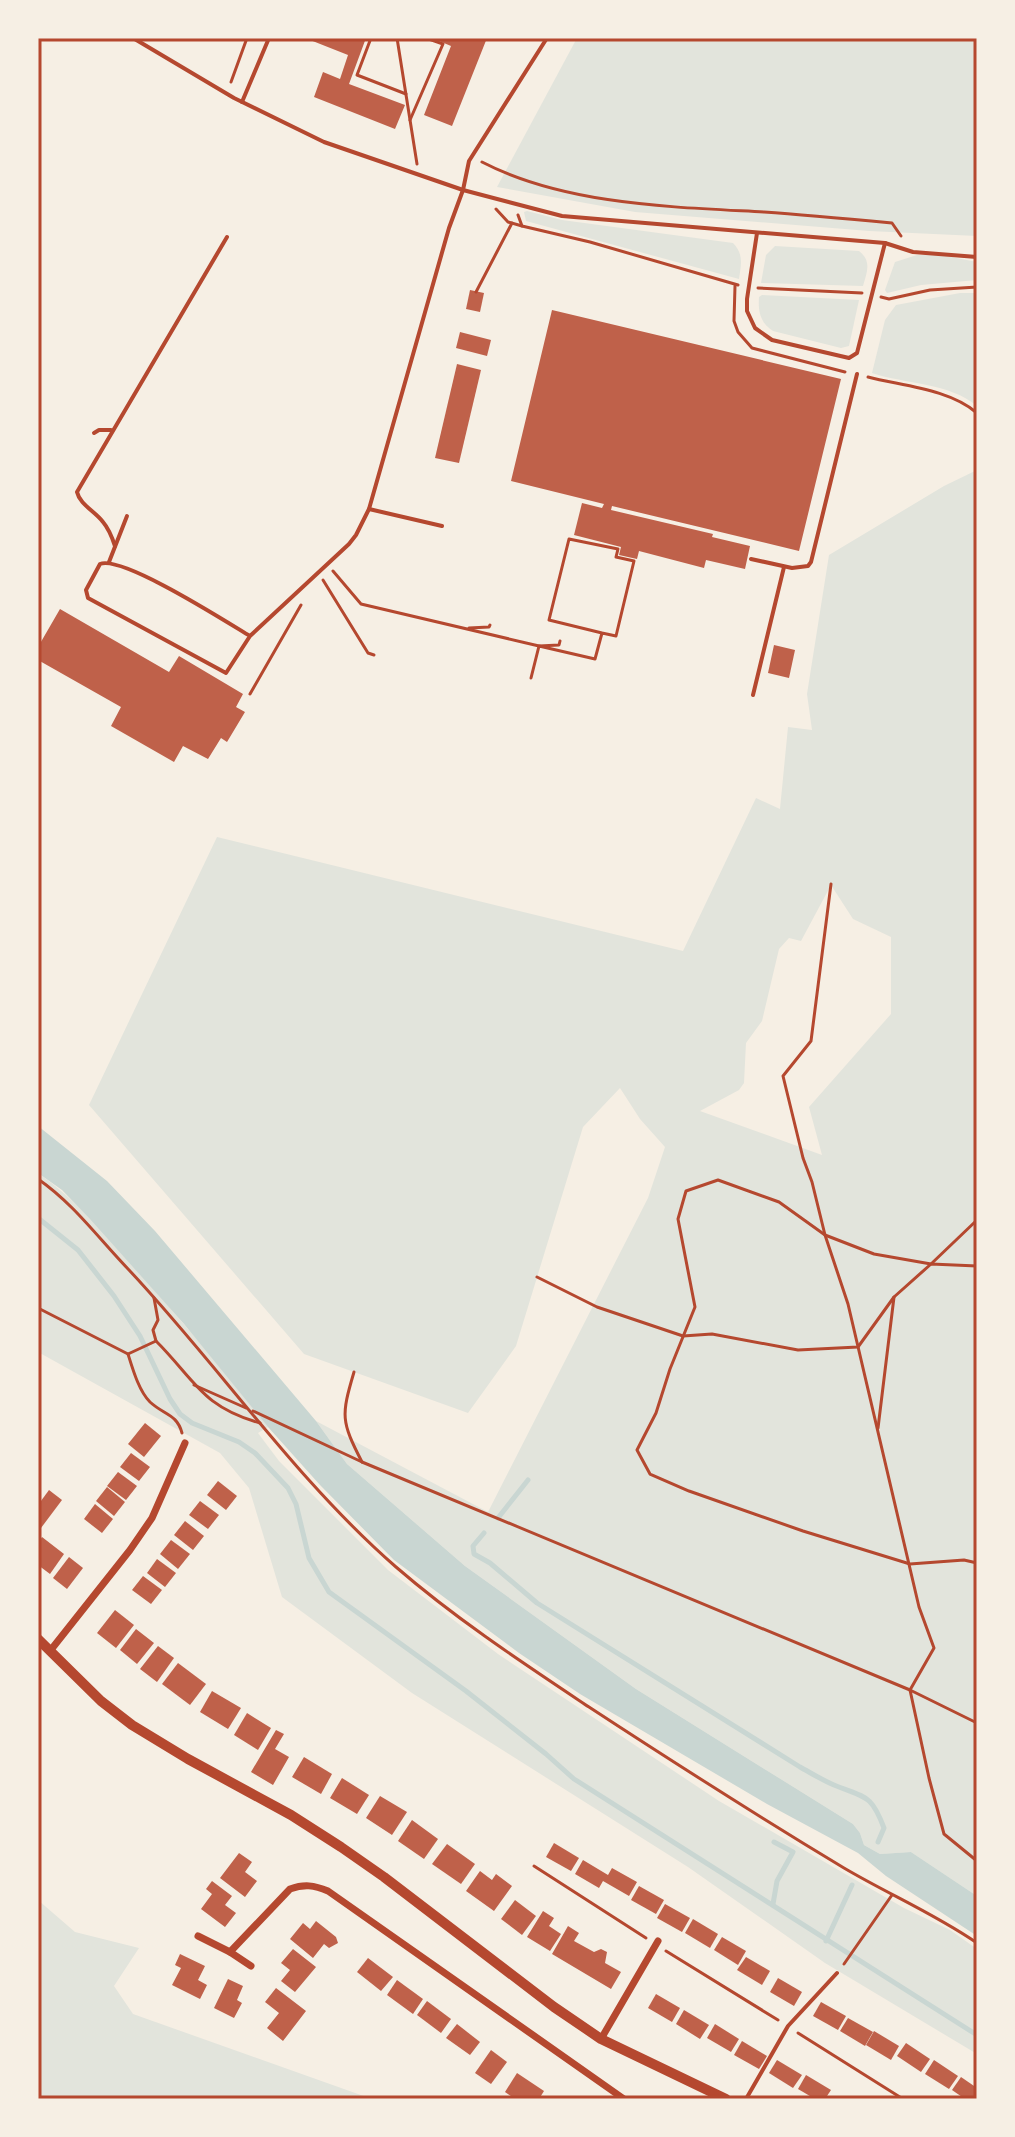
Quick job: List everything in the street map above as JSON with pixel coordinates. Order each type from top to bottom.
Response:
[{"type":"main road","points":[[38,1639],[101,1701],[132,1725],[291,1815],[341,1847],[601,2039],[726,2099]]},
{"type":"street","points":[[50,1651],[152,1518],[185,1443]]},
{"type":"street","points":[[230,1952],[290,1889],[315,1885],[328,1891],[624,2099]]},
{"type":"street","points":[[198,1936],[251,1966]]},
{"type":"street","points":[[601,2039],[657,1943]]},
{"type":"lane","points":[[133,38],[242,102],[324,142],[463,190],[515,204],[562,216],[885,243],[913,252],[977,257]]},
{"type":"lane","points":[[242,102],[269,38]]},
{"type":"lane","points":[[250,636],[137,571],[109,562],[100,564],[86,590],[88,598],[226,673],[250,636],[349,544],[369,509],[469,161],[547,38]]},
{"type":"lane","points":[[757,233],[747,299],[747,311],[755,328],[772,340],[849,358],[857,353],[885,243]]},
{"type":"lane","points":[[115,546],[102,520],[81,502],[77,492],[227,237]]},
{"type":"lane","points":[[751,559],[801,568],[811,562],[857,374]]},
{"type":"lane","points":[[94,433],[112,430]]},
{"type":"lane","points":[[369,509],[442,526]]},
{"type":"lane","points":[[109,562],[127,516]]},
{"type":"lane","points":[[753,695],[784,567]]},
{"type":"lane","points":[[746,2099],[788,2026],[837,1973]]},
{"type":"path","points":[[227,93],[247,38]]},
{"type":"path","points":[[371,38],[357,75],[406,94]]},
{"type":"path","points":[[397,38],[419,175]]},
{"type":"path","points":[[410,120],[443,44],[426,38]]},
{"type":"path","points":[[463,190],[482,162],[500,172],[552,189],[638,203],[892,223],[913,252]]},
{"type":"path","points":[[486,196],[508,222],[590,242],[724,283]]},
{"type":"path","points":[[515,204],[522,226]]},
{"type":"path","points":[[476,292],[512,223]]},
{"type":"path","points":[[889,299],[930,290],[977,287]]},
{"type":"path","points":[[760,289],[859,293]]},
{"type":"path","points":[[857,374],[950,397],[967,404],[977,413]]},
{"type":"path","points":[[569,539],[618,549],[616,557],[634,561],[616,636],[602,633],[549,620],[569,539]]},
{"type":"path","points":[[333,571],[361,604],[595,659],[602,633]]},
{"type":"path","points":[[323,580],[368,653],[374,655]]},
{"type":"path","points":[[250,694],[305,597]]},
{"type":"path","points":[[465,629],[490,625]]},
{"type":"path","points":[[539,646],[559,645],[560,641]]},
{"type":"path","points":[[531,678],[539,646]]},
{"type":"path","points":[[831,884],[811,1041],[783,1076],[803,1158],[848,1304],[919,1607],[934,1648],[910,1690],[929,1778],[944,1834],[977,1861]]},
{"type":"path","points":[[38,1179],[93,1229],[154,1296],[298,1468],[395,1567],[481,1634],[723,1795],[977,1943]]},
{"type":"path","points":[[977,1266],[931,1264],[874,1254],[825,1235],[779,1202],[718,1180],[686,1191],[678,1219],[695,1307],[656,1413],[637,1450],[650,1474],[803,1531],[910,1564],[964,1560],[977,1563]]},
{"type":"path","points":[[858,1347],[894,1297],[977,1220]]},
{"type":"path","points":[[537,1277],[597,1307],[683,1336],[712,1334],[798,1350],[858,1347]]},
{"type":"path","points":[[154,1296],[158,1320],[153,1330],[156,1341],[213,1403],[227,1412],[260,1423]]},
{"type":"path","points":[[878,1432],[894,1297]]},
{"type":"path","points":[[38,1308],[128,1354],[135,1376],[149,1401],[179,1422],[185,1443]]},
{"type":"path","points":[[128,1354],[156,1341]]},
{"type":"path","points":[[354,1372],[344,1407],[345,1427],[362,1462]]},
{"type":"path","points":[[194,1385],[362,1462],[910,1690],[977,1723]]},
{"type":"path","points":[[534,1866],[903,2099]]},
{"type":"path","points":[[843,1965],[892,1895]]},
{"type":"shaded area","points":[[577,38],[977,38],[977,236],[869,231],[635,212],[497,187]]},
{"type":"shaded area","points":[[524,212],[562,220],[733,243],[740,256],[739,279],[526,221]]},
{"type":"shaded area","points":[[775,246],[859,251],[867,263],[863,286],[761,283],[766,255]]},
{"type":"shaded area","points":[[917,255],[941,255],[977,262],[977,280],[921,285],[887,293],[885,290],[895,262]]},
{"type":"shaded area","points":[[960,293],[977,293],[977,406],[941,388],[872,373],[885,320],[896,305]]},
{"type":"shaded area","points":[[759,297],[859,300],[849,346],[841,348],[773,331],[761,316]]},
{"type":"shaded area","points":[[977,470],[977,1896],[911,1852],[880,1854],[864,1845],[853,1824],[636,1689],[465,1566],[347,1464],[316,1421],[488,1512],[648,1198],[665,1147],[640,1119],[620,1088],[583,1127],[516,1346],[468,1413],[304,1354],[89,1105],[217,837],[683,951],[756,798],[780,809],[788,727],[812,730],[807,694],[829,555],[944,486]],"holes":[[[831,885],[853,919],[891,937],[891,1014],[809,1107],[822,1155],[700,1111],[739,1090],[744,1083],[746,1043],[762,1021],[779,949],[789,938],[801,941]]]},
{"type":"shaded area","points":[[38,1126],[107,1181],[155,1231],[316,1421],[347,1464],[465,1566],[636,1689],[853,1824],[864,1845],[880,1854],[911,1852],[977,1896],[977,1936],[886,1876],[858,1853],[767,1804],[580,1694],[394,1560],[268,1427],[184,1324],[90,1219],[62,1190],[38,1173]]},
{"type":"shaded area","points":[[38,1173],[80,1208],[118,1248],[268,1427],[258,1433],[279,1461],[388,1570],[498,1654],[719,1801],[904,1908],[950,1930],[977,1949],[977,2054],[825,1963],[688,1867],[412,1693],[282,1597],[249,1488],[220,1453],[38,1352]]},
{"type":"shaded area","points":[[38,1900],[75,1932],[139,1948],[114,1986],[133,2014],[372,2099],[38,2099]]},
{"type":"building","points":[[305,38],[366,38],[349,84],[405,105],[395,129],[314,97],[323,72],[340,79],[348,55]]},
{"type":"building","points":[[432,38],[487,38],[452,126],[424,115],[451,46]]},
{"type":"building","points":[[470,290],[484,293],[480,312],[466,309]]},
{"type":"building","points":[[552,310],[841,379],[799,551],[612,506],[611,510],[750,546],[745,569],[706,560],[704,568],[639,551],[637,559],[619,555],[621,547],[574,535],[582,503],[602,508],[604,504],[511,481]]},
{"type":"building","points":[[460,332],[491,340],[487,356],[456,348]]},
{"type":"building","points":[[457,364],[481,370],[459,463],[435,458]]},
{"type":"building","points":[[60,609],[169,672],[179,656],[243,694],[236,707],[245,712],[227,742],[221,738],[208,759],[183,746],[174,762],[111,726],[121,707],[38,660],[38,647]]},
{"type":"building","points":[[774,645],[795,650],[789,678],[768,673]]},
{"type":"building","points":[[145,1423],[161,1436],[144,1457],[128,1444]]},
{"type":"building","points":[[131,1453],[150,1467],[139,1481],[120,1467]]},
{"type":"building","points":[[118,1472],[137,1486],[126,1500],[107,1486]]},
{"type":"building","points":[[218,1481],[237,1496],[226,1510],[207,1495]]},
{"type":"building","points":[[107,1487],[125,1502],[114,1516],[96,1501]]},
{"type":"building","points":[[49,1490],[62,1500],[38,1532],[38,1505]]},
{"type":"building","points":[[200,1501],[219,1515],[208,1529],[189,1515]]},
{"type":"building","points":[[95,1504],[113,1519],[102,1533],[84,1519]]},
{"type":"building","points":[[185,1521],[204,1536],[193,1550],[174,1535]]},
{"type":"building","points":[[42,1537],[64,1554],[50,1574],[38,1565],[38,1543]]},
{"type":"building","points":[[171,1540],[190,1554],[178,1569],[160,1554]]},
{"type":"building","points":[[69,1557],[83,1568],[67,1589],[53,1578]]},
{"type":"building","points":[[157,1559],[176,1573],[165,1587],[147,1573]]},
{"type":"building","points":[[143,1576],[162,1590],[151,1604],[132,1590]]},
{"type":"building","points":[[115,1610],[134,1625],[116,1648],[97,1633]]},
{"type":"building","points":[[136,1629],[154,1643],[137,1664],[120,1650]]},
{"type":"building","points":[[158,1646],[174,1658],[157,1682],[140,1669]]},
{"type":"building","points":[[178,1663],[206,1684],[190,1705],[162,1684]]},
{"type":"building","points":[[212,1691],[241,1708],[228,1729],[200,1712]]},
{"type":"building","points":[[247,1713],[271,1728],[258,1750],[234,1735]]},
{"type":"building","points":[[276,1730],[284,1734],[275,1749],[289,1757],[273,1785],[251,1772]]},
{"type":"building","points":[[304,1757],[332,1774],[321,1794],[292,1777]]},
{"type":"building","points":[[342,1778],[369,1795],[357,1814],[330,1798]]},
{"type":"building","points":[[380,1796],[407,1812],[392,1835],[366,1818]]},
{"type":"building","points":[[412,1820],[438,1839],[424,1859],[398,1841]]},
{"type":"building","points":[[554,1843],[579,1858],[571,1871],[546,1857]]},
{"type":"building","points":[[447,1844],[475,1864],[461,1884],[432,1864]]},
{"type":"building","points":[[239,1853],[252,1862],[245,1872],[257,1881],[245,1897],[220,1878]]},
{"type":"building","points":[[583,1860],[608,1875],[612,1868],[637,1882],[629,1896],[603,1881],[599,1888],[575,1874]]},
{"type":"building","points":[[480,1871],[492,1880],[496,1874],[512,1886],[494,1911],[466,1891]]},
{"type":"building","points":[[212,1881],[232,1896],[225,1905],[236,1913],[225,1927],[201,1909],[212,1894],[206,1889]]},
{"type":"building","points":[[639,1886],[664,1900],[656,1914],[631,1900]]},
{"type":"building","points":[[515,1900],[536,1916],[522,1935],[501,1919]]},
{"type":"building","points":[[665,1904],[690,1918],[682,1932],[657,1918]]},
{"type":"building","points":[[543,1911],[554,1918],[549,1926],[561,1934],[550,1951],[527,1937]]},
{"type":"building","points":[[693,1919],[718,1934],[710,1948],[685,1933]]},
{"type":"building","points":[[316,1921],[336,1937],[338,1943],[329,1948],[324,1944],[313,1958],[290,1939],[303,1923],[310,1929]]},
{"type":"building","points":[[568,1926],[579,1933],[574,1941],[594,1952],[601,1949],[607,1952],[605,1963],[621,1972],[611,1989],[552,1954]]},
{"type":"building","points":[[722,1937],[746,1951],[738,1965],[714,1950]]},
{"type":"building","points":[[293,1949],[316,1967],[295,1992],[281,1981],[290,1970],[281,1963]]},
{"type":"building","points":[[180,1954],[205,1966],[198,1980],[207,1985],[200,1999],[172,1985],[181,1968],[175,1965]]},
{"type":"building","points":[[746,1957],[770,1971],[762,1985],[737,1970]]},
{"type":"building","points":[[368,1958],[393,1977],[381,1991],[357,1972]]},
{"type":"building","points":[[778,1978],[802,1992],[794,2006],[770,1992]]},
{"type":"building","points":[[228,1979],[243,1986],[237,2000],[242,2003],[234,2018],[214,2008]]},
{"type":"building","points":[[397,1980],[423,1999],[413,2014],[387,1995]]},
{"type":"building","points":[[276,1988],[306,2011],[283,2041],[267,2028],[279,2013],[265,2002]]},
{"type":"building","points":[[656,1994],[680,2008],[672,2022],[648,2008]]},
{"type":"building","points":[[427,2001],[451,2019],[441,2033],[417,2015]]},
{"type":"building","points":[[821,2002],[846,2016],[838,2030],[813,2016]]},
{"type":"building","points":[[684,2010],[709,2025],[700,2039],[676,2024]]},
{"type":"building","points":[[848,2018],[873,2032],[865,2046],[840,2031]]},
{"type":"building","points":[[457,2024],[480,2042],[470,2055],[446,2038]]},
{"type":"building","points":[[715,2024],[739,2039],[731,2052],[707,2038]]},
{"type":"building","points":[[874,2031],[899,2046],[891,2060],[866,2045]]},
{"type":"building","points":[[742,2041],[767,2056],[759,2069],[734,2055]]},
{"type":"building","points":[[906,2043],[930,2059],[921,2072],[897,2056]]},
{"type":"building","points":[[491,2050],[507,2062],[491,2084],[475,2073]]},
{"type":"building","points":[[777,2060],[802,2075],[793,2088],[769,2073]]},
{"type":"building","points":[[934,2060],[958,2076],[949,2089],[925,2074]]},
{"type":"building","points":[[517,2073],[544,2091],[539,2099],[515,2099],[505,2092]]},
{"type":"building","points":[[806,2075],[831,2090],[825,2099],[815,2099],[798,2089]]},
{"type":"building","points":[[961,2077],[977,2088],[977,2099],[965,2099],[952,2090]]},
{"type":"waterway","points":[[38,1218],[78,1250],[114,1296],[140,1336],[180,1414],[192,1423],[239,1442],[255,1453],[288,1488],[296,1504],[309,1558],[329,1592],[466,1691],[574,1779],[977,2035]]},
{"type":"waterway","points":[[498,1518],[528,1480]]},
{"type":"waterway","points":[[484,1533],[473,1546],[474,1554],[490,1563],[537,1603],[800,1767],[866,1799],[884,1828],[878,1842]]},
{"type":"waterway","points":[[773,1904],[777,1881],[793,1852],[774,1842]]},
{"type":"waterway","points":[[826,1941],[852,1885]]}]
